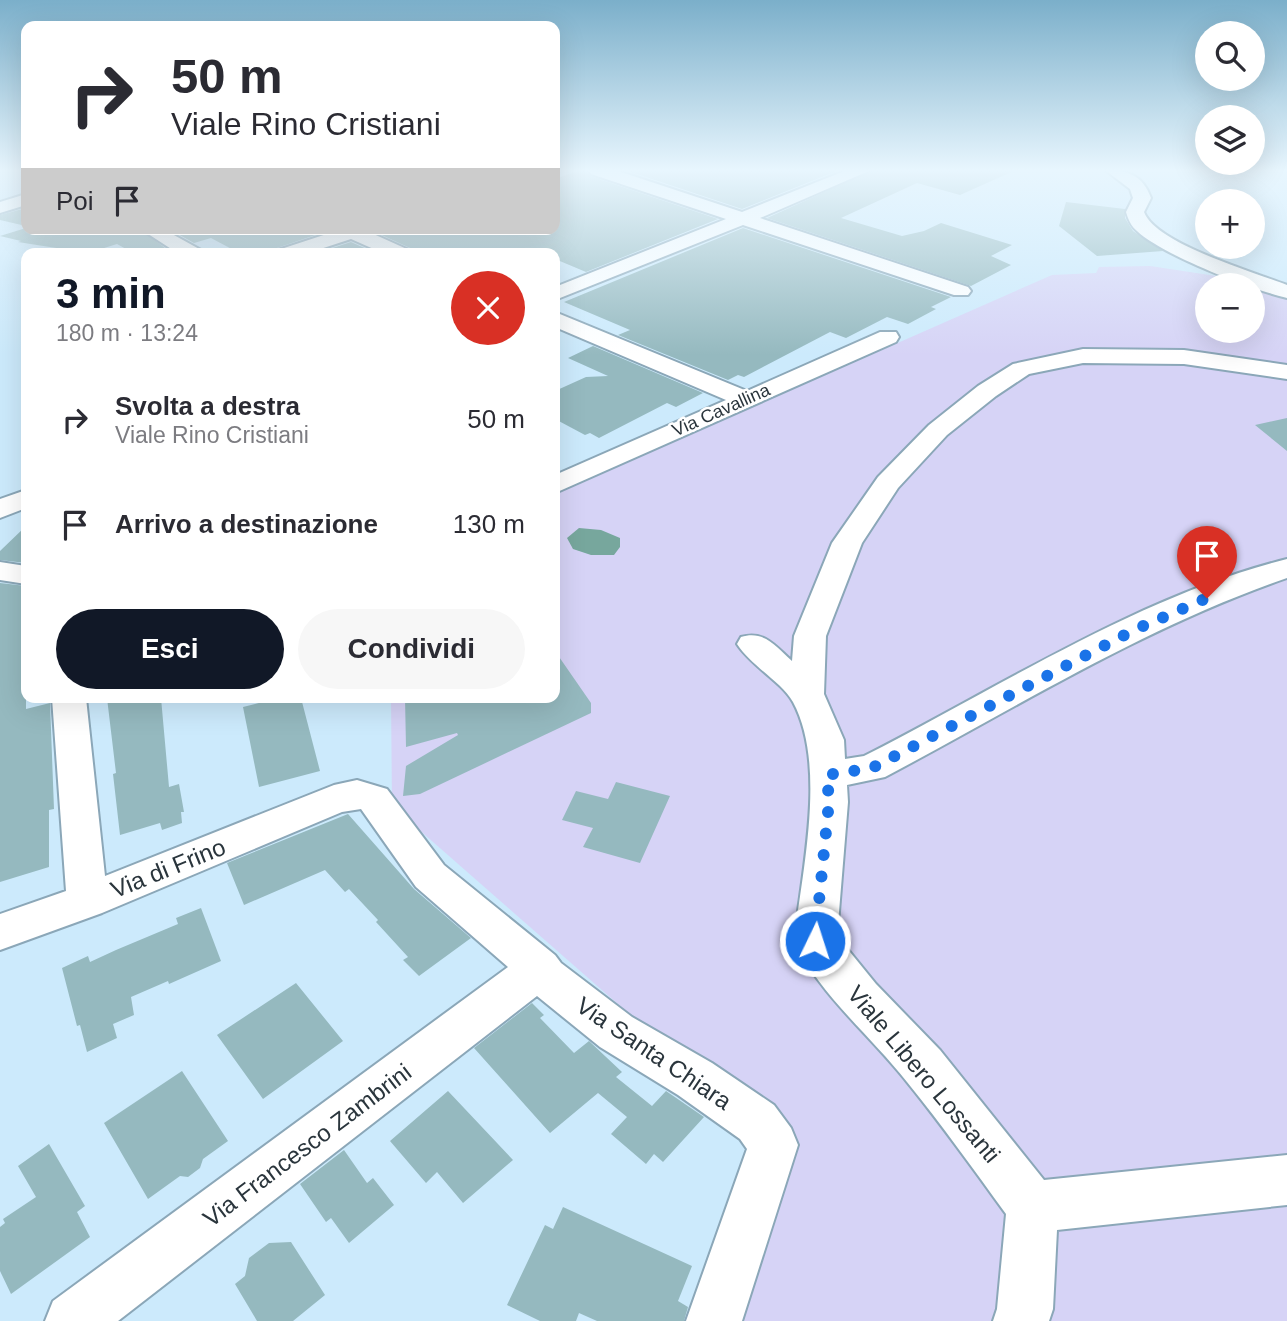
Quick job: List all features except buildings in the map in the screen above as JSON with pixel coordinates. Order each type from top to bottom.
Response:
[{"type":"street","points":[[560,291],[713,232]]},
{"type":"street","points":[[784,232],[961,291]]},
{"type":"street","points":[[1147,232],[1187,252],[1287,292]]},
{"type":"street","points":[[161,235],[184,248]]},
{"type":"street","points":[[304,248],[344,235]]},
{"type":"street","points":[[365,235],[390,248]]},
{"type":"street","points":[[560,321],[745,399]]},
{"type":"street","name":"Via Cavallina","points":[[561,475],[888,337]]},
{"type":"street","points":[[807,694],[810,636],[848,543],[888,483],[938,429],[987,391],[1021,369],[1083,356],[1184,357],[1287,372]]},
{"type":"street","points":[[0,510],[21,500]]},
{"type":"street","points":[[827,775],[872,768],[1132,631],[1262,575],[1287,568]]},
{"type":"street","points":[[0,571],[21,574]]},
{"type":"street","name":"Viale Libero Lossanti","points":[[753,644],[807,694],[826,740],[829,802],[815,941],[860,998],[923,1065],[1033,1207]]},
{"type":"street","points":[[69,703],[86,901]]},
{"type":"street","name":"Via Santa Chiara","points":[[334,799],[357,794],[374,799],[430,876],[540,968],[545,976],[616,1032],[695,1079],[757,1122],[773,1145],[715,1321]]},
{"type":"street","name":"Via di Frino","points":[[0,932],[86,901],[334,799]]},
{"type":"street","name":"Via Francesco Zambrini","points":[[73,1321],[540,968]]},
{"type":"street","points":[[1021,1321],[1025,1309],[1033,1207],[1287,1180]]},
{"type":"shaded area","points":[[1150,266],[1196,273],[1195,343],[1265,343],[1265,287],[1287,296],[1287,1321],[741,1321],[786,1181],[635,1019],[392,806],[391,703],[560,703],[560,492],[1052,275],[1096,273],[1099,267]]},
{"type":"shaded area","points":[[579,528],[601,530],[620,538],[620,547],[614,555],[591,555],[573,549],[567,538]]},
{"type":"route","points":[[815,941],[829,802],[827,775],[872,768],[1132,631],[1207,598]]}]
